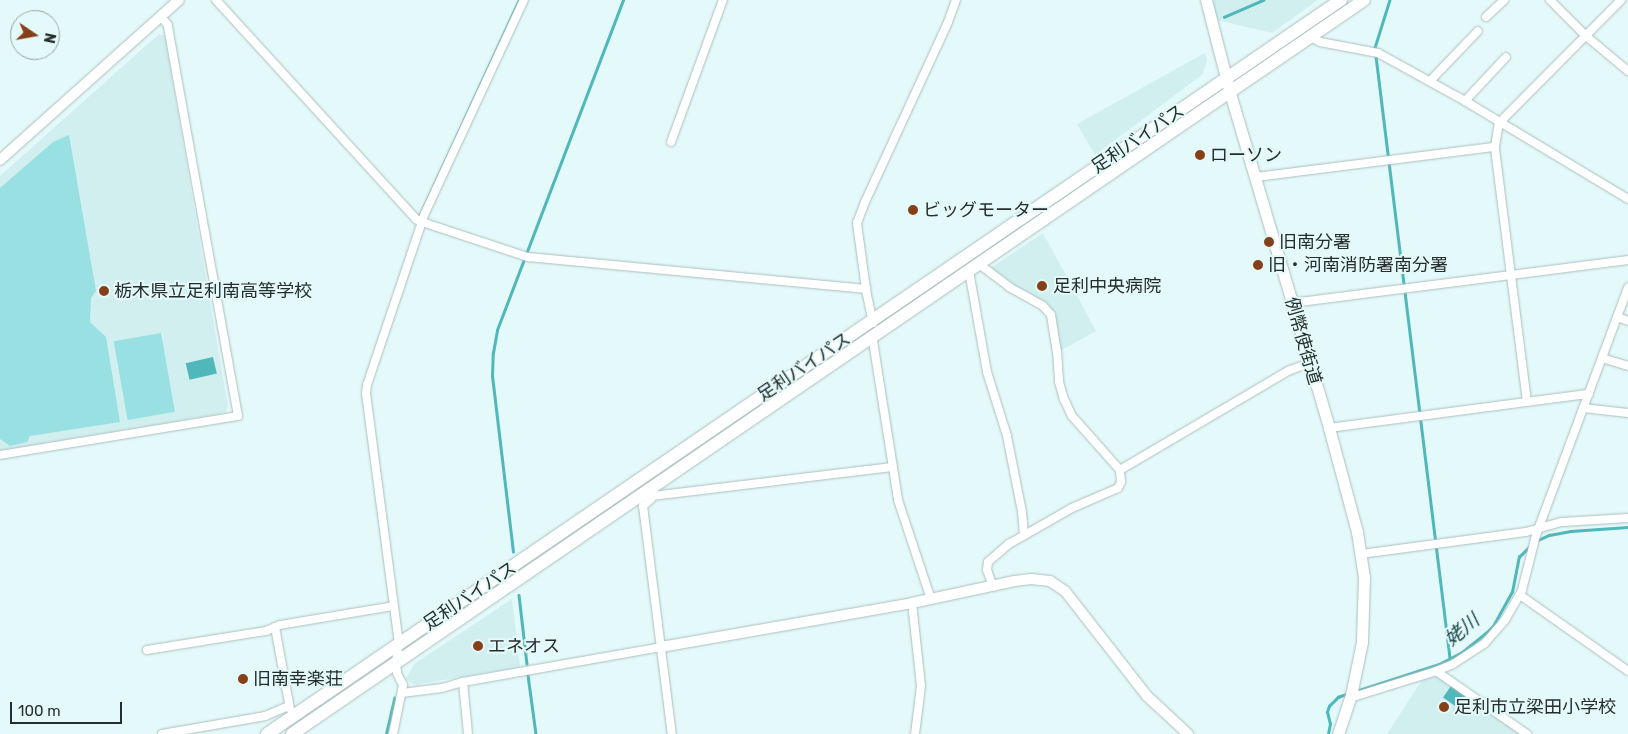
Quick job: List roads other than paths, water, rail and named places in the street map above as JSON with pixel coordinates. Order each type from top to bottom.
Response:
[{"type":"highway","name":"足利バイパス","points":[[267,734],[292,711],[399,644],[1341,0]]},
{"type":"highway","name":"足利バイパス","points":[[292,734],[650,492],[872,337],[1364,0]]},
{"type":"main road","name":"例幣使街道","points":[[1206,0],[1230,93],[1351,505],[1361,554],[1364,622],[1352,693],[1338,734]]},
{"type":"street","points":[[0,160],[179,0]]},
{"type":"street","points":[[216,0],[410,212],[422,222],[528,256],[866,289]]},
{"type":"street","points":[[393,734],[403,685],[397,673],[396,662],[399,644],[366,394],[370,374],[422,222],[524,0]]},
{"type":"street","points":[[671,142],[723,0]]},
{"type":"street","points":[[931,599],[898,500],[872,337],[873,320],[866,289],[858,224],[865,202],[948,22],[956,0]]},
{"type":"street","points":[[1486,18],[1504,0]]},
{"type":"street","points":[[1550,0],[1586,36],[1628,71]]},
{"type":"street","points":[[1527,402],[1495,147],[1500,123],[1621,0]]},
{"type":"street","points":[[0,455],[238,416],[168,25],[161,17]]},
{"type":"street","points":[[1430,81],[1478,31]]},
{"type":"street","points":[[1311,37],[1320,42],[1375,53],[1430,81],[1628,199]]},
{"type":"street","points":[[1465,101],[1506,57]]},
{"type":"street","points":[[1256,177],[1495,147]]},
{"type":"street","points":[[1292,303],[1628,260]]},
{"type":"street","points":[[974,267],[1043,306],[1051,314],[1057,351],[1059,382],[1064,399],[1072,416],[1120,470],[1121,482],[1118,488],[1072,508],[1024,535],[988,562],[987,570],[993,586]]},
{"type":"street","points":[[974,267],[979,339],[1007,436],[1022,512],[1024,535]]},
{"type":"street","points":[[1352,693],[1436,671],[1465,657],[1485,643],[1496,632],[1520,595],[1538,532],[1628,288]]},
{"type":"street","points":[[1617,317],[1628,321]]},
{"type":"street","points":[[1602,358],[1628,366]]},
{"type":"street","points":[[1120,470],[1288,371],[1309,363]]},
{"type":"street","points":[[1329,428],[1589,394]]},
{"type":"street","points":[[1584,408],[1628,413]]},
{"type":"street","points":[[672,734],[643,506],[650,492],[892,467]]},
{"type":"street","points":[[1361,554],[1538,532],[1562,522],[1628,518]]},
{"type":"street","points":[[402,693],[442,688],[463,682],[912,603],[1031,579],[1050,581],[1058,585],[1075,603],[1147,696],[1188,734]]},
{"type":"street","points":[[1520,595],[1628,671]]},
{"type":"street","points":[[912,603],[921,686],[915,734]]},
{"type":"street","points":[[147,650],[393,606]]},
{"type":"street","points":[[162,734],[292,711],[276,628]]},
{"type":"street","points":[[1436,671],[1527,734]]},
{"type":"street","points":[[463,682],[468,734]]},
{"type":"waterway","points":[[420,215],[519,0]]},
{"type":"waterway","points":[[513,552],[492,376],[497,330],[623,0]]},
{"type":"waterway","points":[[1224,17],[1263,0]]},
{"type":"waterway","points":[[1390,0],[1375,48],[1450,658]]},
{"type":"waterway","name":"姥川","points":[[1536,541],[1549,535],[1571,531],[1628,527]]},
{"type":"waterway","name":"姥川","points":[[1356,691],[1439,664],[1461,653],[1486,633],[1493,626],[1512,592],[1519,557],[1532,544]]},
{"type":"waterway","points":[[519,595],[527,664]]},
{"type":"waterway","points":[[528,675],[536,734]]},
{"type":"waterway","name":"姥川","points":[[1328,734],[1330,724],[1327,712],[1329,706],[1338,697],[1346,694]]},
{"type":"waterway","points":[[386,734],[394,698]]},
{"type":"place","name":"ローソン","points":[[1200,155]]},
{"type":"place","name":"ビッグモーター","points":[[913,210]]},
{"type":"place","name":"旧南分署","points":[[1269,242]]},
{"type":"place","name":"旧・河南消防署南分署","points":[[1258,265]]},
{"type":"place","name":"足利中央病院","points":[[1042,286]]},
{"type":"place","name":"栃木県立足利南高等学校","points":[[104,291]]},
{"type":"place","name":"エネオス","points":[[478,646]]},
{"type":"place","name":"旧南幸楽荘","points":[[243,679]]},
{"type":"place","name":"足利市立梁田小学校","points":[[1444,707]]}]
